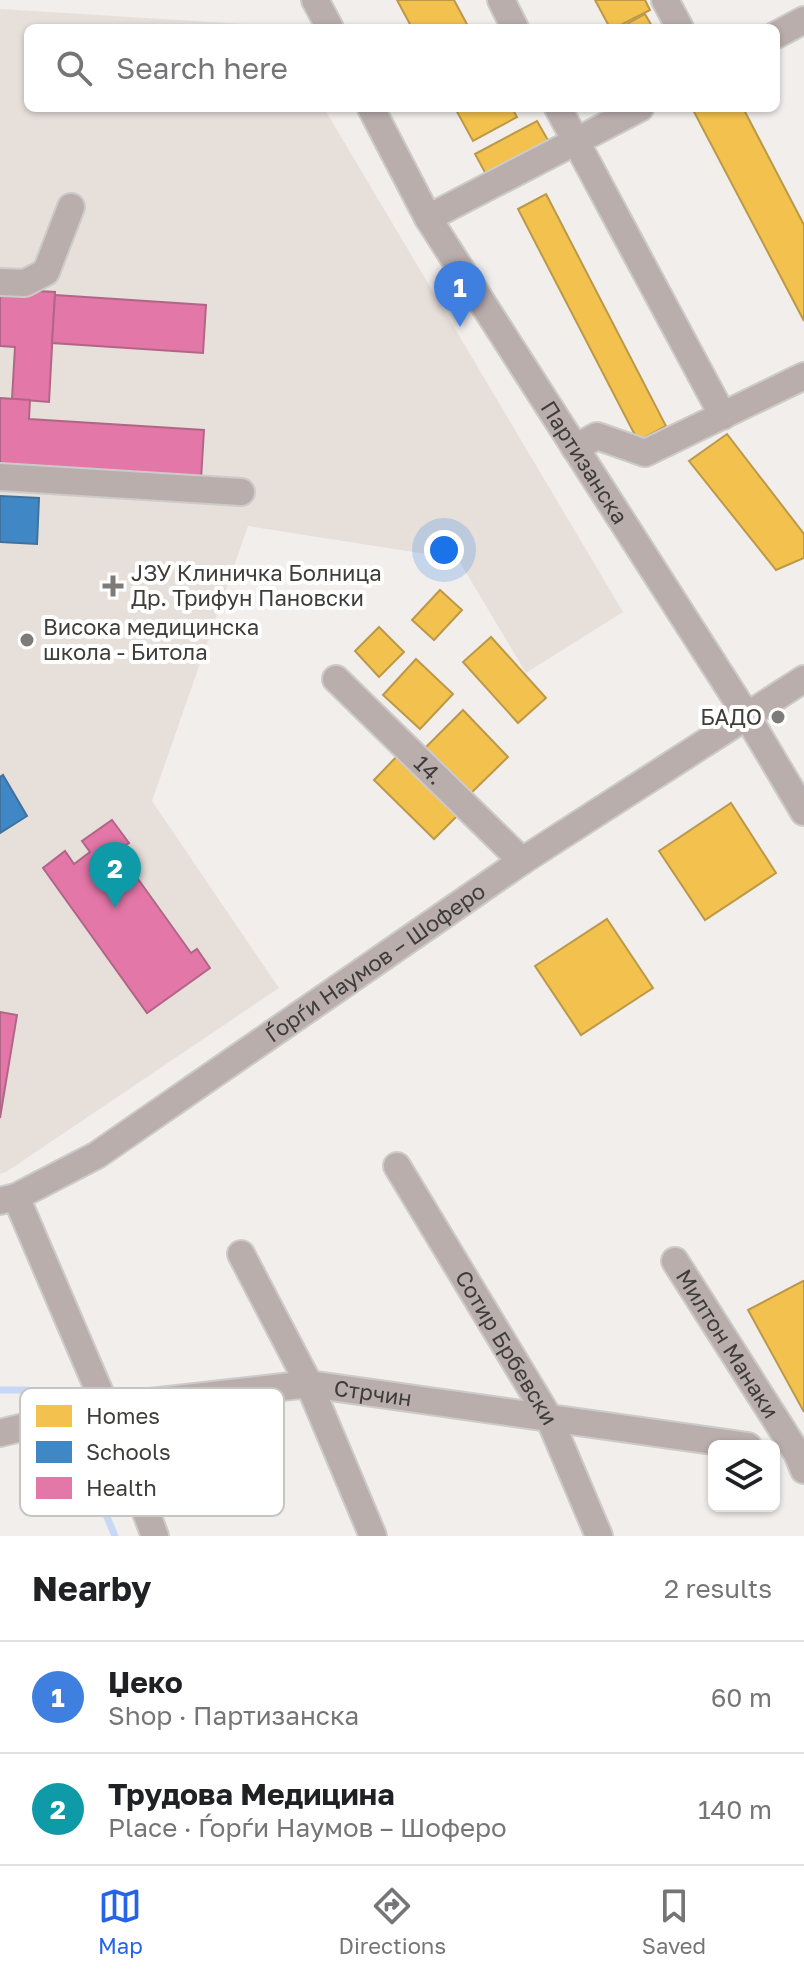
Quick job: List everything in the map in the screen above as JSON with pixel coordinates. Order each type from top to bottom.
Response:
[{"type":"street","points":[[315,0],[328,24]]},
{"type":"street","points":[[501,0],[513,24]]},
{"type":"street","points":[[665,0],[678,24]]},
{"type":"street","points":[[780,33],[804,20]]},
{"type":"street","name":"Партизанска","points":[[373,112],[428,218],[747,716],[804,812]]},
{"type":"street","points":[[560,112],[723,416]]},
{"type":"street","points":[[428,218],[632,112]]},
{"type":"street","points":[[0,282],[25,283],[46,272],[71,207]]},
{"type":"street","points":[[575,448],[597,436],[645,453],[804,376]]},
{"type":"street","points":[[0,477],[241,492]]},
{"type":"street","name":"14.","points":[[336,679],[522,861]]},
{"type":"street","points":[[747,716],[804,679]]},
{"type":"street","name":"Ѓорѓи Наумов – Шоферо","points":[[8,1199],[97,1155],[522,861],[747,716]]},
{"type":"street","name":"Сотир Брбевски","points":[[397,1166],[549,1418],[599,1536]]},
{"type":"street","points":[[8,1199],[97,1388]]},
{"type":"street","points":[[241,1254],[309,1384],[373,1536]]},
{"type":"street","name":"Милтон Манаки","points":[[675,1261],[795,1456]]},
{"type":"street","name":"Стрчин","points":[[274,1388],[309,1384],[708,1440]]},
{"type":"street","name":"Стрчин","points":[[0,1433],[20,1428]]},
{"type":"street","points":[[147,1516],[155,1536]]},
{"type":"shaded area","name":"ЈЗУ Клиничка Болница Др. Трифун Пановски","points":[[0,9],[243,24],[24,24],[24,112],[326,112],[623,612],[526,673],[458,559],[248,526],[152,801],[279,988],[0,1174]]},
{"type":"building: Homes","points":[[397,0],[454,0],[467,24],[410,24]]},
{"type":"building: Homes","points":[[595,0],[645,0],[650,10],[623,24],[608,24]]},
{"type":"building: Homes","points":[[645,14],[651,24],[627,24]]},
{"type":"building: Homes","points":[[457,112],[514,112],[517,117],[473,141]]},
{"type":"building: Homes","points":[[694,112],[745,112],[804,225],[804,321]]},
{"type":"building: Homes","points":[[537,121],[549,142],[487,176],[475,154]]},
{"type":"building: Homes","points":[[546,194],[666,426],[638,441],[518,209]]},
{"type":"building: Homes","points":[[727,434],[804,534],[804,558],[776,570],[689,461]]},
{"type":"building: Homes","points":[[440,590],[462,610],[434,640],[412,620]]},
{"type":"building: Homes","points":[[379,627],[404,652],[379,677],[355,651]]},
{"type":"building: Homes","points":[[491,637],[546,698],[518,723],[463,662]]},
{"type":"building: Homes","points":[[416,659],[453,694],[420,729],[383,695]]},
{"type":"building: Homes","points":[[463,710],[508,757],[468,796],[423,750]]},
{"type":"building: Homes","points":[[401,752],[462,811],[434,839],[374,780]]},
{"type":"building: Homes","points":[[731,803],[776,873],[705,920],[659,851]]},
{"type":"building: Homes","points":[[607,919],[653,988],[581,1035],[535,966]]},
{"type":"building: Homes","points":[[804,1282],[804,1412],[748,1310]]},
{"type":"building: Schools","points":[[0,496],[39,498],[37,544],[0,542]]},
{"type":"building: Schools","points":[[3,775],[27,816],[0,833],[0,777]]},
{"type":"building: Health","points":[[0,289],[55,292],[49,402],[12,399],[15,347],[0,346]]},
{"type":"building: Health","points":[[55,295],[206,305],[203,353],[52,343]]},
{"type":"building: Health","points":[[0,398],[30,400],[29,419],[204,430],[201,479],[0,466]]},
{"type":"building: Health","points":[[112,820],[129,843],[118,851],[191,953],[197,949],[210,968],[147,1013],[43,868],[65,851],[74,864],[90,852],[82,841]]},
{"type":"building: Health","points":[[0,1012],[17,1015],[0,1118]]},
{"type":"waterway","points":[[0,1390],[20,1390]]},
{"type":"waterway","points":[[107,1516],[115,1536]]},
{"type":"place","name":"Џеко","points":[[460,327]]},
{"type":"place","name":"ЈЗУ Клиничка Болница Др. Трифун Пановски","points":[[113,586]]},
{"type":"place","name":"Висока медицинска школа - Битола","points":[[27,640]]},
{"type":"place","name":"БАДО","points":[[778,717]]},
{"type":"place","name":"Трудова Медицина","points":[[115,908]]}]
